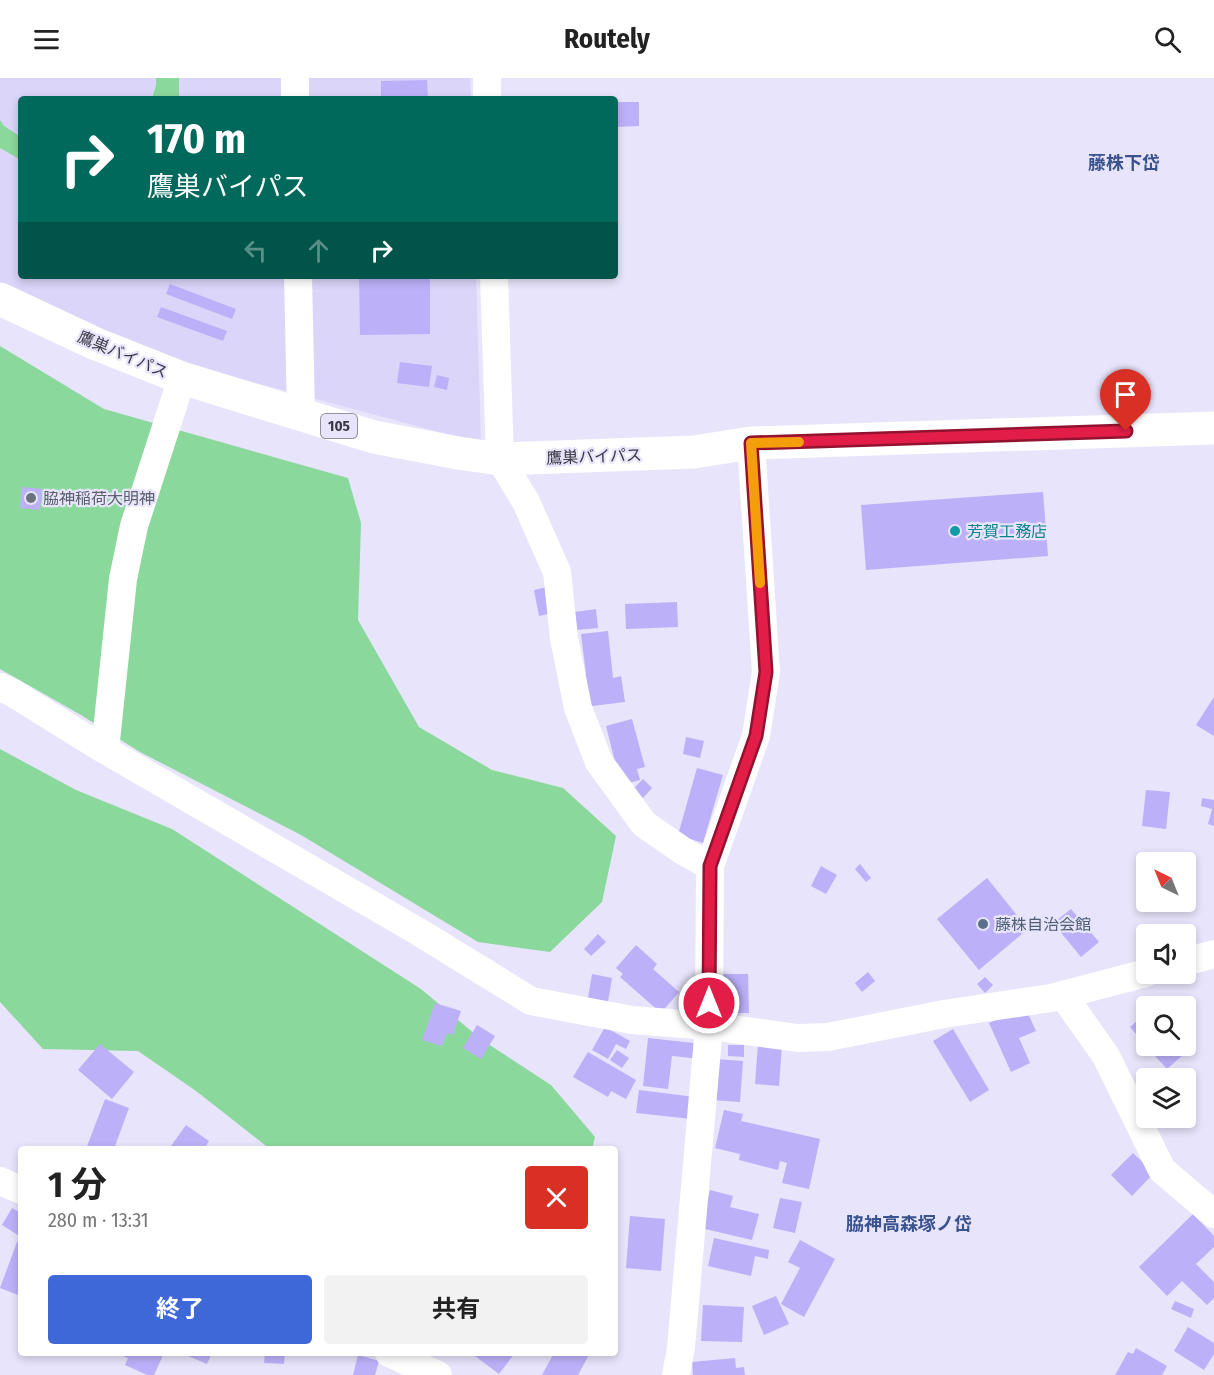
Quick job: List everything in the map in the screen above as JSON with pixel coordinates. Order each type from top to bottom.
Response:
[{"type":"highway","name":"鷹巣バイパス","points":[[0,299],[96,344],[182,378],[374,437],[500,459],[694,452],[751,443],[1214,428]]},
{"type":"street","points":[[295,78],[295,96]]},
{"type":"street","points":[[487,78],[488,96]]},
{"type":"street","points":[[298,279],[301,414]]},
{"type":"street","points":[[494,279],[500,459],[526,502],[557,572],[564,638],[578,708],[599,762],[644,824],[683,851],[710,866]]},
{"type":"street","points":[[105,750],[123,579],[134,526],[182,378]]},
{"type":"street","points":[[676,1375],[681,1348],[709,1026],[710,866],[756,736],[766,672],[751,443]]},
{"type":"street","points":[[0,687],[531,1001],[632,1020],[709,1026],[798,1038],[828,1037],[944,1014],[1063,995],[1136,976]]},
{"type":"street","points":[[1196,959],[1214,954]]},
{"type":"street","points":[[1063,995],[1106,1056],[1162,1170],[1214,1214]]},
{"type":"street","points":[[0,1181],[18,1189]]},
{"type":"street","points":[[396,1356],[438,1375]]},
{"type":"shaded area","points":[[0,78],[470,78],[471,96],[18,96],[18,279],[476,279],[481,443],[162,358],[0,284]]},
{"type":"green space","points":[[156,78],[179,78],[179,96],[153,96]]},
{"type":"green space","points":[[0,120],[4,126],[18,135],[18,158],[0,148]]},
{"type":"green space","points":[[0,346],[104,409],[348,478],[361,523],[358,620],[419,727],[492,770],[563,788],[616,836],[602,902],[550,952],[478,942],[301,835],[140,752],[0,669]]},
{"type":"green space","points":[[0,749],[76,790],[172,829],[421,989],[482,1040],[551,1085],[595,1137],[593,1146],[266,1146],[196,1091],[138,1051],[43,1049],[0,1002]]},
{"type":"building","points":[[427,80],[428,96],[381,96],[381,81]]},
{"type":"building","points":[[618,102],[639,102],[639,126],[618,127]]},
{"type":"building","points":[[359,279],[430,279],[430,334],[360,335]]},
{"type":"building","points":[[170,284],[236,309],[232,319],[166,294]]},
{"type":"building","points":[[161,307],[227,331],[223,341],[157,317]]},
{"type":"building","points":[[400,362],[432,366],[429,387],[397,383]]},
{"type":"building","points":[[437,375],[449,378],[447,390],[434,387]]},
{"type":"building","name":"脇神稲荷大明神","points":[[22,487],[42,489],[40,510],[20,508]]},
{"type":"building","name":"芳賀工務店","points":[[1043,492],[1048,556],[866,570],[861,505]]},
{"type":"building","points":[[547,587],[552,613],[539,616],[534,590]]},
{"type":"building","points":[[677,602],[678,627],[626,629],[625,604]]},
{"type":"building","points":[[596,609],[598,628],[577,630],[575,612]]},
{"type":"building","points":[[608,631],[613,678],[621,676],[625,702],[584,707],[580,673],[586,674],[581,634]]},
{"type":"building","points":[[1214,697],[1214,736],[1196,725]]},
{"type":"building","points":[[632,719],[645,767],[637,769],[640,780],[621,785],[606,726]]},
{"type":"building","points":[[686,737],[704,741],[700,758],[683,754]]},
{"type":"building","points":[[697,768],[723,775],[703,843],[678,835]]},
{"type":"building","points":[[643,779],[652,788],[643,798],[633,789]]},
{"type":"building","points":[[1146,790],[1170,792],[1166,829],[1142,826]]},
{"type":"building","points":[[1202,798],[1214,800],[1214,826],[1208,824],[1212,809],[1201,806]]},
{"type":"building","points":[[860,864],[871,878],[866,882],[855,869]]},
{"type":"building","points":[[821,866],[837,875],[826,894],[811,886]]},
{"type":"building","name":"藤株自治会館","points":[[987,878],[1028,929],[979,970],[937,919]]},
{"type":"building","points":[[1071,909],[1099,942],[1081,957],[1053,923]]},
{"type":"building","points":[[598,934],[606,942],[591,956],[584,949]]},
{"type":"building","points":[[636,945],[657,964],[653,969],[679,992],[661,1013],[620,977],[623,974],[616,968]]},
{"type":"building","points":[[868,972],[875,981],[862,992],[855,983]]},
{"type":"building","points":[[592,974],[612,978],[608,1002],[588,998]]},
{"type":"building","points":[[718,974],[748,974],[749,1013],[727,1013],[726,1002],[718,1002]]},
{"type":"building","points":[[985,977],[993,985],[985,993],[977,984]]},
{"type":"building","points":[[435,1003],[461,1011],[453,1035],[447,1033],[442,1046],[422,1040]]},
{"type":"building","points":[[1025,1007],[1036,1031],[1019,1038],[1030,1063],[1011,1072],[989,1023]]},
{"type":"building","points":[[1136,1022],[1136,1034],[1130,1027]]},
{"type":"building","points":[[477,1025],[495,1036],[481,1059],[463,1048]]},
{"type":"building","points":[[605,1027],[630,1041],[626,1049],[616,1044],[608,1059],[592,1050]]},
{"type":"building","points":[[953,1029],[989,1090],[970,1102],[933,1041]]},
{"type":"building","points":[[648,1038],[703,1044],[701,1059],[672,1056],[668,1089],[643,1086]]},
{"type":"building","points":[[100,1044],[134,1072],[112,1099],[78,1070]]},
{"type":"building","points":[[758,1044],[782,1045],[779,1086],[755,1084]]},
{"type":"building","points":[[728,1045],[744,1045],[744,1057],[728,1056]]},
{"type":"building","points":[[617,1050],[629,1058],[622,1068],[610,1060]]},
{"type":"building","points":[[588,1052],[636,1080],[626,1099],[611,1091],[608,1097],[573,1077]]},
{"type":"building","points":[[1155,1056],[1182,1056],[1168,1068]]},
{"type":"building","points":[[715,1059],[743,1061],[740,1102],[712,1100]]},
{"type":"building","points":[[639,1090],[695,1097],[692,1119],[636,1113]]},
{"type":"building","points":[[105,1099],[129,1108],[115,1146],[87,1146]]},
{"type":"building","points":[[724,1110],[743,1114],[741,1121],[820,1139],[809,1189],[782,1183],[787,1163],[780,1161],[778,1170],[739,1160],[740,1154],[715,1148]]},
{"type":"building","points":[[186,1125],[209,1141],[206,1146],[171,1146]]},
{"type":"building","points":[[1133,1153],[1154,1173],[1132,1196],[1111,1175]]},
{"type":"building","points":[[710,1190],[733,1196],[730,1207],[759,1214],[752,1240],[701,1228]]},
{"type":"building","points":[[780,1198],[802,1202],[795,1233],[773,1228]]},
{"type":"building","points":[[12,1208],[18,1211],[18,1235],[2,1225]]},
{"type":"building","points":[[1193,1214],[1214,1236],[1214,1247],[1196,1264],[1214,1282],[1214,1298],[1207,1305],[1182,1281],[1167,1296],[1139,1267]]},
{"type":"building","points":[[630,1216],[665,1219],[661,1271],[626,1268]]},
{"type":"building","points":[[714,1238],[769,1250],[768,1259],[755,1256],[751,1276],[708,1266]]},
{"type":"building","points":[[800,1240],[835,1259],[804,1317],[781,1304],[800,1268],[788,1262]]},
{"type":"building","points":[[17,1242],[18,1242],[18,1295],[0,1288]]},
{"type":"building","points":[[776,1296],[789,1324],[764,1335],[752,1306]]},
{"type":"building","points":[[1175,1301],[1194,1309],[1191,1318],[1171,1309]]},
{"type":"building","points":[[703,1305],[744,1307],[742,1342],[701,1341]]},
{"type":"building","points":[[1188,1327],[1214,1343],[1214,1354],[1204,1370],[1174,1351]]},
{"type":"building","points":[[1136,1348],[1167,1366],[1162,1375],[1115,1375],[1128,1352],[1133,1354]]},
{"type":"building","points":[[123,1356],[163,1356],[154,1375],[147,1375],[125,1365],[128,1358]]},
{"type":"building","points":[[188,1356],[211,1356],[207,1364]]},
{"type":"building","points":[[265,1356],[285,1356],[284,1364],[264,1363]]},
{"type":"building","points":[[358,1356],[379,1361],[375,1375],[353,1375]]},
{"type":"building","points":[[475,1356],[513,1356],[499,1374]]},
{"type":"building","points":[[552,1356],[588,1356],[578,1375],[542,1375]]},
{"type":"building","points":[[735,1358],[736,1368],[744,1367],[745,1375],[693,1375],[692,1362]]},
{"type":"slow traffic","points":[[760,583],[751,443],[799,442]]},
{"type":"place","name":"脇神稲荷大明神","points":[[31,498]]},
{"type":"place","name":"芳賀工務店","points":[[955,531]]},
{"type":"place","name":"藤株自治会館","points":[[983,924]]},
{"type":"district","name":"藤株下岱","points":[[1124,163]]},
{"type":"district","name":"脇神高森塚ノ岱","points":[[909,1224]]},
{"type":"route","points":[[709,1003],[710,866],[756,736],[766,672],[751,443],[1126,431]]}]
